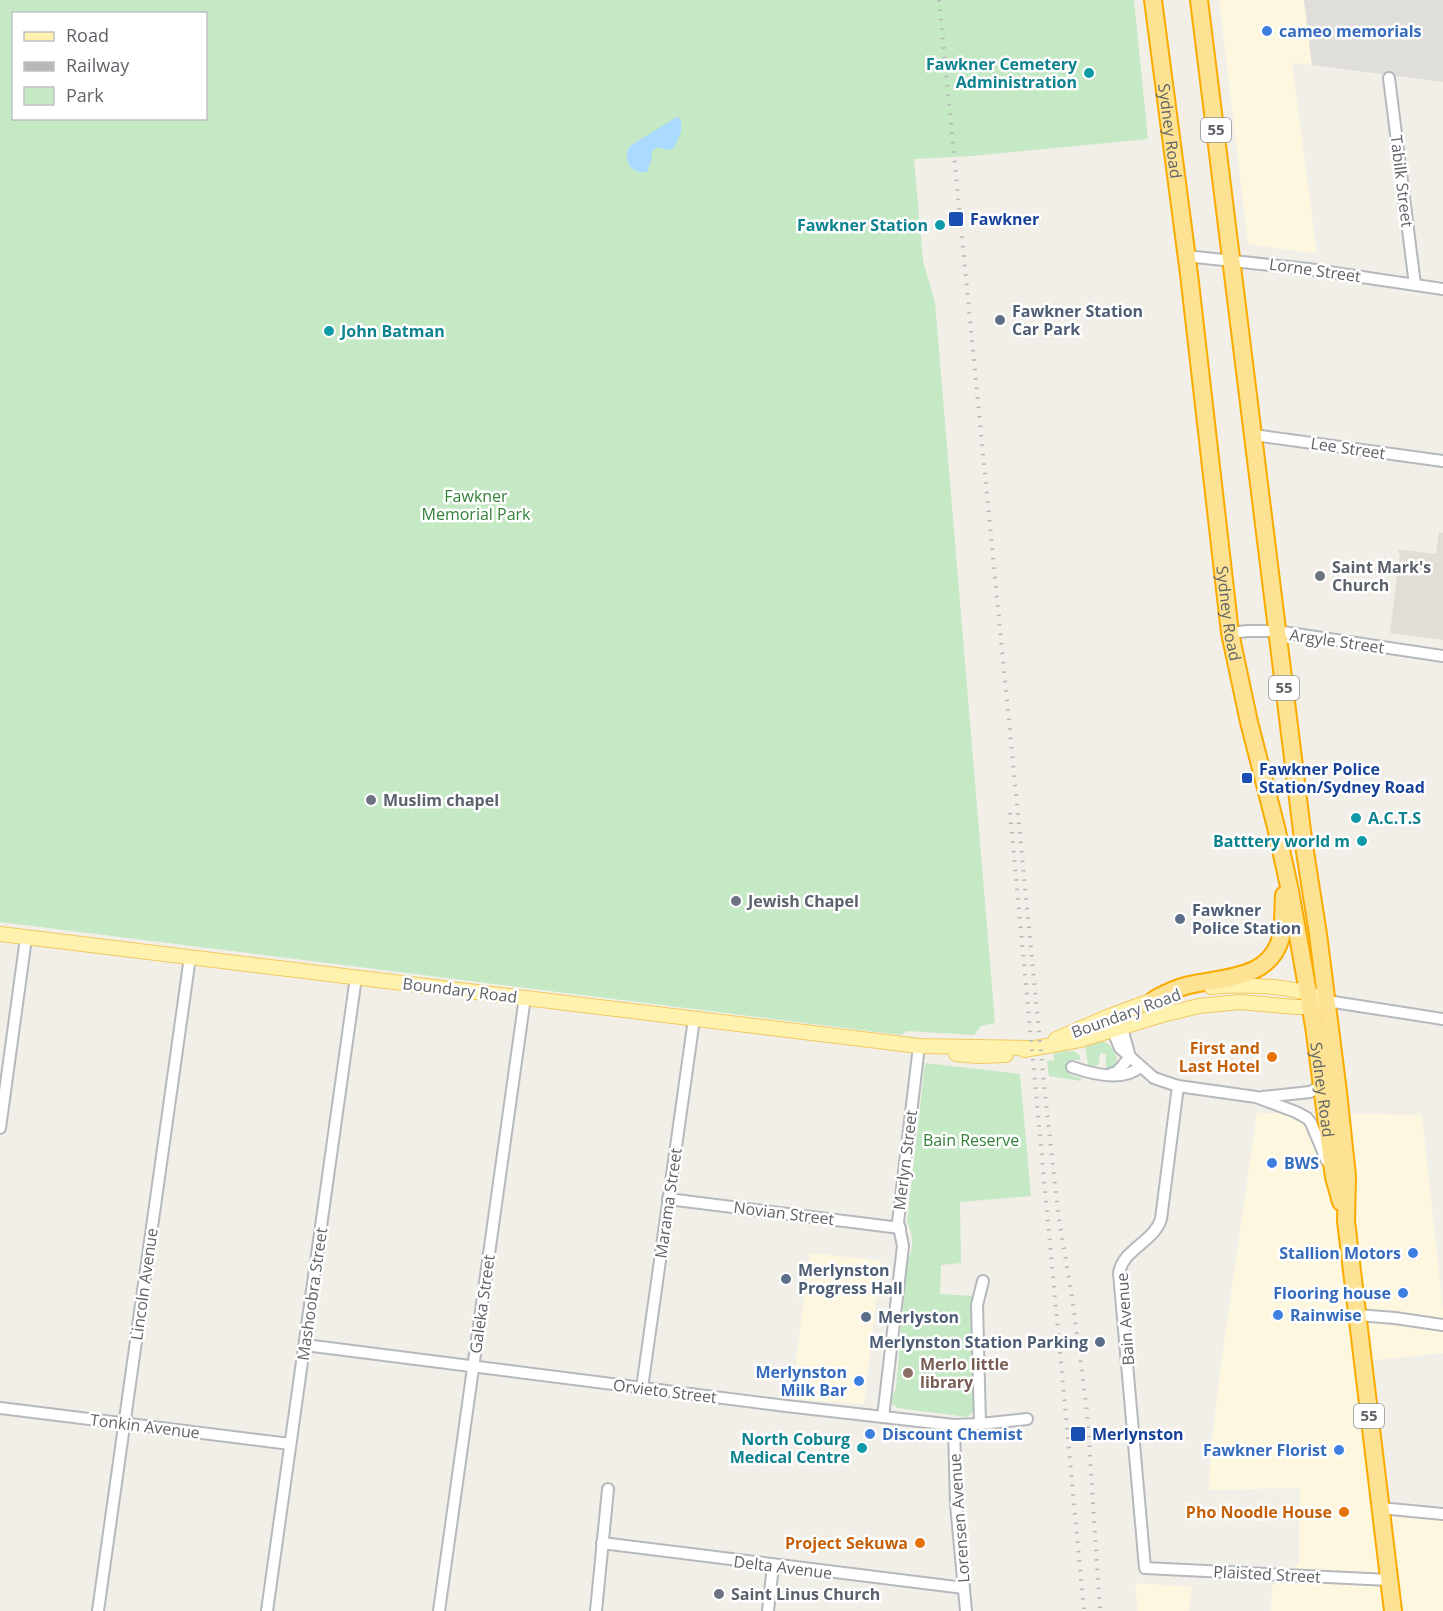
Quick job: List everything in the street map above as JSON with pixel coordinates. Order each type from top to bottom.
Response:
[{"type":"highway","name":"Sydney Road","points":[[1153,0],[1186,256],[1230,633],[1285,869],[1309,999],[1334,1178],[1346,1221]]},
{"type":"highway","name":"Sydney Road","points":[[1199,0],[1254,435],[1276,632],[1327,1001],[1347,1176],[1346,1221],[1393,1611]]},
{"type":"highway","points":[[1155,999],[1174,989],[1243,975],[1264,965],[1277,948],[1281,937],[1285,869]]},
{"type":"main road","name":"Boundary Road","points":[[0,934],[919,1046],[1035,1047],[1062,1044],[1180,1010],[1220,1003],[1309,999]]},
{"type":"main road","name":"Boundary Road","points":[[1035,1047],[1111,1015],[1188,990],[1240,986],[1327,1001]]},
{"type":"street","name":"Tabilk Street","points":[[1389,78],[1415,285]]},
{"type":"street","name":"Lorne Street","points":[[1186,256],[1232,260],[1443,289]]},
{"type":"street","name":"Lee Street","points":[[1254,435],[1443,461]]},
{"type":"street","name":"Argyle Street","points":[[1230,633],[1276,632],[1443,656]]},
{"type":"street","points":[[0,1128],[26,938]]},
{"type":"street","name":"Lincoln Avenue","points":[[98,1611],[190,957]]},
{"type":"street","name":"Mashoobra Street","points":[[267,1611],[356,977]]},
{"type":"street","name":"Galeka Street","points":[[439,1611],[525,997]]},
{"type":"street","points":[[1327,1001],[1443,1019]]},
{"type":"street","points":[[1111,1015],[1117,1030]]},
{"type":"street","name":"Marama Street","points":[[642,1388],[694,1019]]},
{"type":"street","name":"Boundary Road","points":[[1117,1030],[1130,1057],[1140,1067],[1163,1082],[1256,1097],[1307,1118],[1316,1131],[1334,1178]]},
{"type":"street","name":"Merlyn Street","points":[[883,1417],[903,1246],[900,1204],[919,1046]]},
{"type":"street","points":[[1111,1074],[1130,1057]]},
{"type":"street","points":[[1072,1067],[1125,1076],[1140,1067]]},
{"type":"street","name":"Bain Avenue","points":[[1145,1568],[1119,1273],[1124,1261],[1160,1225],[1178,1086]]},
{"type":"street","name":"Boundary Road","points":[[1256,1097],[1311,1092],[1322,1086]]},
{"type":"street","name":"Novian Street","points":[[668,1198],[900,1228]]},
{"type":"street","points":[[980,1425],[977,1305],[983,1281]]},
{"type":"street","points":[[1357,1316],[1395,1318],[1443,1325]]},
{"type":"street","name":"Orvieto Street","points":[[305,1345],[954,1425],[980,1425],[1027,1419]]},
{"type":"street","name":"Tonkin Avenue","points":[[0,1408],[290,1444]]},
{"type":"street","name":"Lorensen Avenue","points":[[954,1425],[956,1504],[966,1611]]},
{"type":"street","points":[[596,1611],[608,1489]]},
{"type":"street","points":[[1380,1508],[1443,1514]]},
{"type":"street","name":"Delta Avenue","points":[[602,1543],[964,1588]]},
{"type":"street","points":[[768,1611],[773,1566]]},
{"type":"street","name":"Plaisted Street","points":[[1145,1568],[1389,1580]]},
{"type":"shaded area","points":[[1219,0],[1304,0],[1312,65],[1292,63],[1317,254],[1248,244]]},
{"type":"shaded area","points":[[1304,0],[1443,0],[1443,82],[1312,65]]},
{"type":"shaded area","points":[[1439,532],[1443,533],[1443,640],[1390,633],[1400,554],[1396,549],[1436,554]]},
{"type":"shaded area","points":[[1257,1113],[1422,1115],[1443,1310],[1443,1353],[1354,1362],[1375,1512],[1443,1519],[1443,1611],[1271,1611],[1272,1586],[1299,1563],[1300,1488],[1209,1490],[1211,1449],[1221,1365]]},
{"type":"shaded area","points":[[810,1253],[881,1261],[864,1404],[791,1399]]},
{"type":"shaded area","points":[[1135,1583],[1192,1587],[1189,1611],[1138,1611]]},
{"type":"green space","name":"Fawkner Memorial Park","points":[[0,0],[1134,0],[1148,139],[971,156],[914,159],[923,261],[935,302],[995,1023],[981,1026],[974,1035],[907,1031],[901,1035],[0,922]]},
{"type":"green space","points":[[1103,1041],[1116,1054],[1116,1065],[1111,1069],[1106,1068],[1106,1054],[1100,1053],[1096,1067],[1088,1065],[1085,1045]]},
{"type":"green space","points":[[1074,1051],[1080,1056],[1080,1060],[1071,1060],[1068,1063],[1070,1075],[1081,1078],[1081,1081],[1049,1076],[1047,1061],[1054,1060],[1054,1053]]},
{"type":"green space","name":"Bain Reserve","points":[[925,1063],[1020,1074],[1031,1196],[960,1202],[961,1263],[941,1265],[940,1294],[973,1296],[976,1402],[975,1410],[967,1417],[898,1408],[889,1401],[896,1389],[907,1261],[912,1246],[911,1232],[907,1222]]},
{"type":"water","points":[[677,117],[681,119],[681,132],[674,148],[668,150],[657,147],[651,152],[652,158],[647,172],[632,169],[627,156],[630,146]]},
{"type":"railway","points":[[939,0],[1045,1093],[1058,1213],[1087,1410],[1100,1611]]},
{"type":"railway","points":[[1010,813],[1084,1611]]},
{"type":"place","name":"cameo memorials","points":[[1267,31]]},
{"type":"place","name":"Fawkner Cemetery Administration","points":[[1089,73]]},
{"type":"place","name":"Fawkner","points":[[956,219]]},
{"type":"place","name":"Fawkner Station","points":[[940,225]]},
{"type":"place","name":"Fawkner Station Car Park","points":[[1000,320]]},
{"type":"place","name":"John Batman","points":[[329,331]]},
{"type":"place","name":"Saint Mark's Church","points":[[1320,576]]},
{"type":"place","name":"Fawkner Police Station/Sydney Road","points":[[1247,778]]},
{"type":"place","name":"Muslim chapel","points":[[371,800]]},
{"type":"place","name":"A.C.T.S","points":[[1356,818]]},
{"type":"place","name":"Batttery world m","points":[[1362,841]]},
{"type":"place","name":"Jewish Chapel","points":[[736,901]]},
{"type":"place","name":"Fawkner Police Station","points":[[1180,919]]},
{"type":"place","name":"First and Last Hotel","points":[[1272,1057]]},
{"type":"place","name":"BWS","points":[[1272,1163]]},
{"type":"place","name":"Stallion Motors","points":[[1413,1253]]},
{"type":"place","name":"Merlynston Progress Hall","points":[[786,1279]]},
{"type":"place","name":"Flooring house","points":[[1403,1293]]},
{"type":"place","name":"Rainwise","points":[[1278,1315]]},
{"type":"place","name":"Merlyston","points":[[866,1317]]},
{"type":"place","name":"Merlynston Station Parking","points":[[1100,1342]]},
{"type":"place","name":"Merlo little library","points":[[908,1373]]},
{"type":"place","name":"Merlynston Milk Bar","points":[[859,1381]]},
{"type":"place","name":"Discount Chemist","points":[[870,1434]]},
{"type":"place","name":"Merlynston","points":[[1078,1434]]},
{"type":"place","name":"North Coburg Medical Centre","points":[[862,1448]]},
{"type":"place","name":"Fawkner Florist","points":[[1339,1450]]},
{"type":"place","name":"Pho Noodle House","points":[[1344,1512]]},
{"type":"place","name":"Project Sekuwa","points":[[920,1543]]},
{"type":"place","name":"Saint Linus Church","points":[[719,1594]]}]
